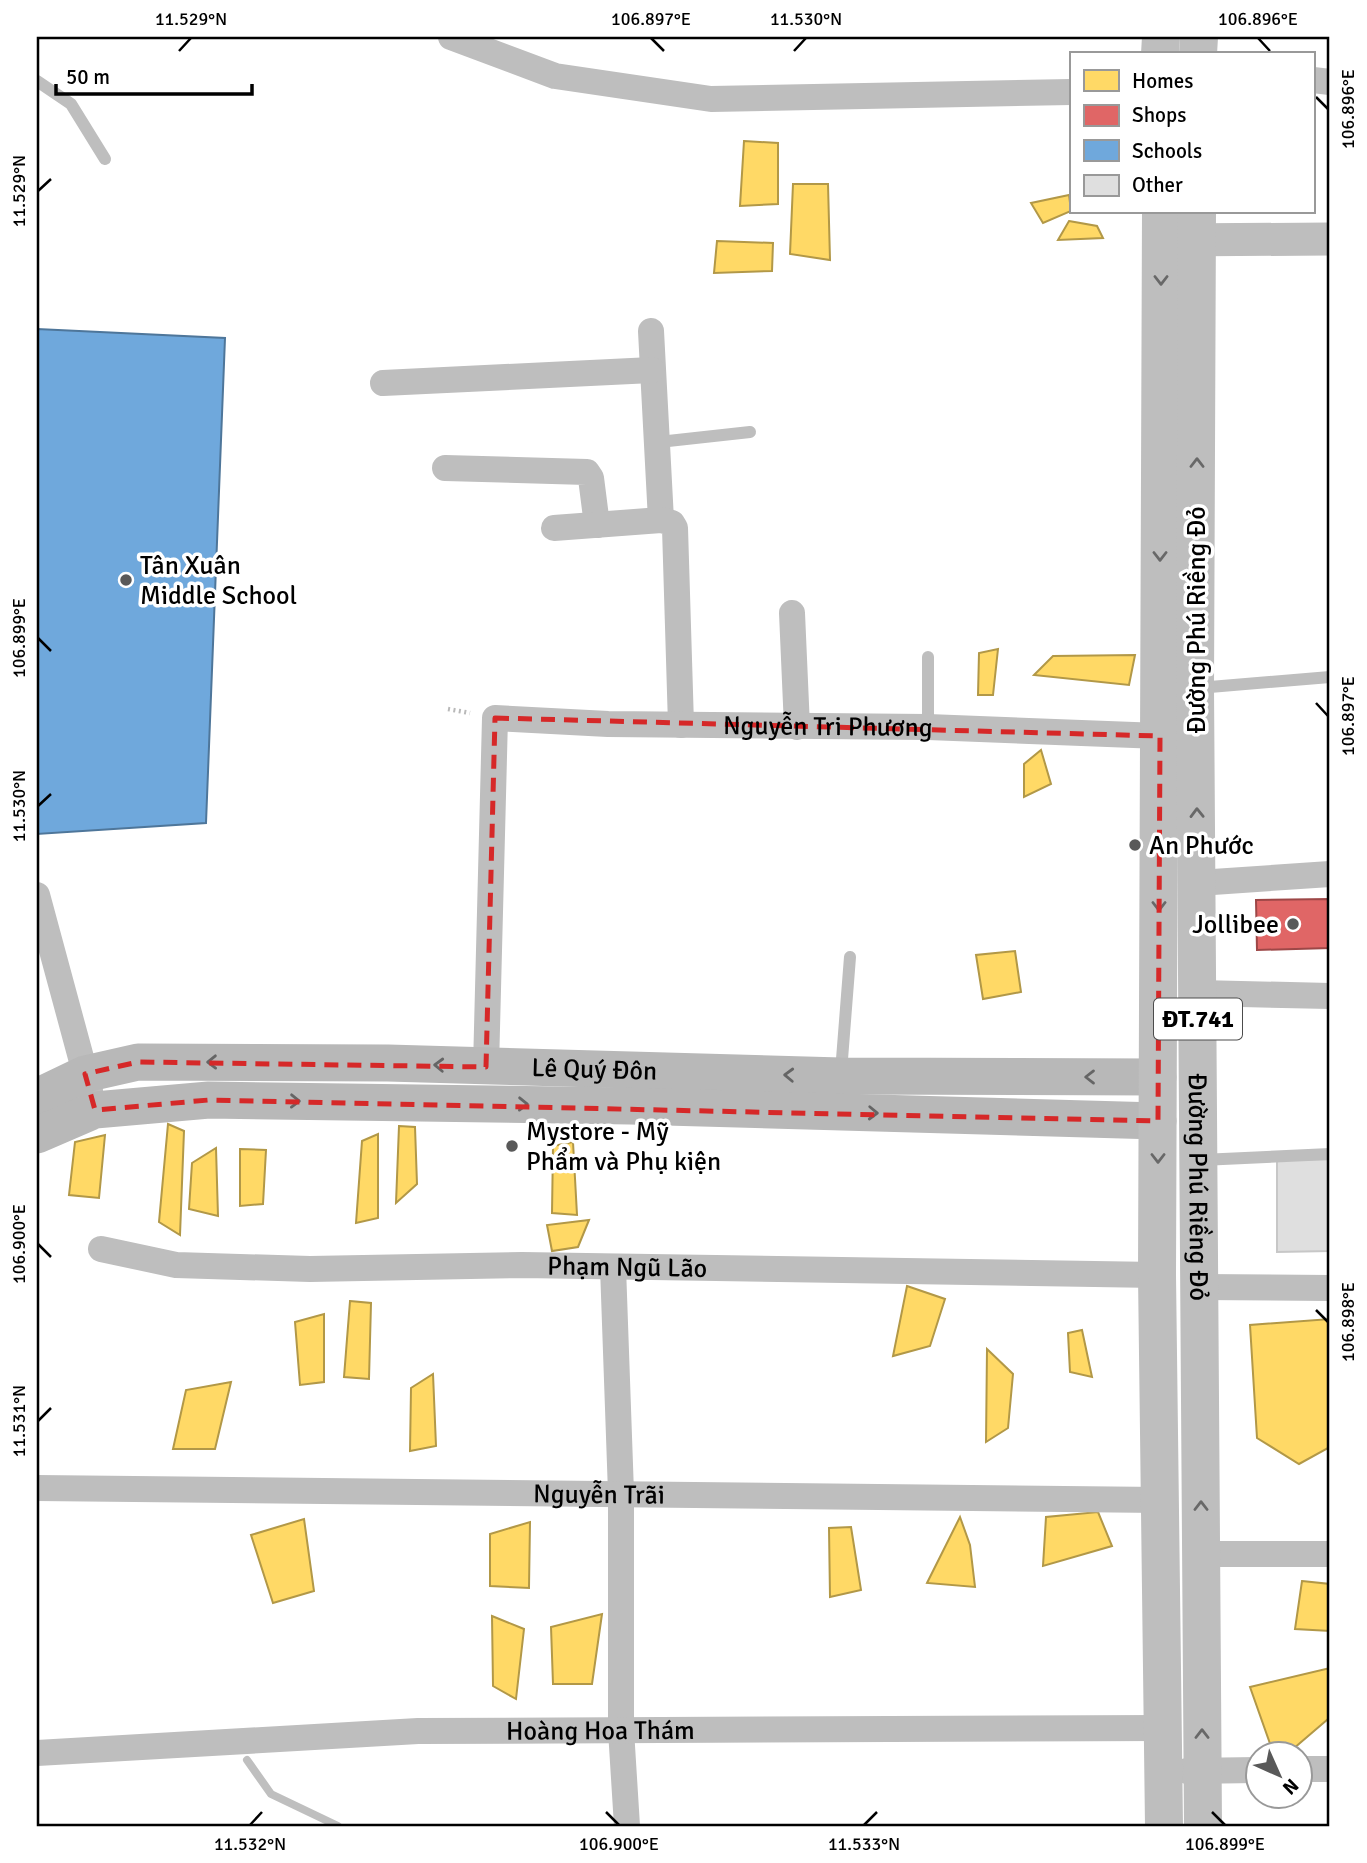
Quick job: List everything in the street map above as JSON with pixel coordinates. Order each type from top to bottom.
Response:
[{"type":"main road","name":"Đường Phú Riềng Đỏ","points":[[1179,226],[1195,688],[1198,883],[1203,1826]]},
{"type":"main road","name":"Đường Phú Riềng Đỏ","points":[[1164,1826],[1157,1275],[1160,736],[1179,226]]},
{"type":"main road","name":"Lê Quý Đôn","points":[[37,1097],[85,1074],[138,1062],[486,1066],[841,1076],[1158,1077]]},
{"type":"main road","points":[[1158,1077],[1198,1076]]},
{"type":"main road","name":"Lê Quý Đôn","points":[[37,1135],[96,1110],[209,1100],[630,1106],[1158,1121]]},
{"type":"main road","points":[[1158,1121],[1198,1141]]},
{"type":"street","points":[[451,37],[555,76],[711,99],[1070,92]]},
{"type":"street","points":[[1179,226],[1330,239]]},
{"type":"street","points":[[651,331],[659,442],[661,520]]},
{"type":"street","points":[[383,383],[652,370]]},
{"type":"street","points":[[445,468],[587,472],[591,478],[597,525]]},
{"type":"street","points":[[554,528],[668,520],[675,528],[681,725]]},
{"type":"street","points":[[792,613],[797,726]]},
{"type":"street","name":"Nguyễn Tri Phương","points":[[486,1066],[495,718],[681,725],[928,727],[1160,736]]},
{"type":"street","points":[[1198,883],[1330,874]]},
{"type":"street","points":[[37,895],[96,1110]]},
{"type":"street","points":[[1199,993],[1330,996]]},
{"type":"street","name":"Phạm Ngũ Lão","points":[[101,1249],[189,1265],[310,1269],[522,1265],[1157,1275]]},
{"type":"street","points":[[613,1267],[621,1493],[621,1730],[627,1826]]},
{"type":"street","points":[[1200,1287],[1330,1288]]},
{"type":"street","name":"Nguyễn Trãi","points":[[37,1488],[1161,1500]]},
{"type":"street","points":[[1201,1554],[1330,1554]]},
{"type":"street","name":"Hoàng Hoa Thám","points":[[37,1753],[418,1731],[1163,1728]]},
{"type":"street","points":[[1163,1771],[1244,1770]]},
{"type":"lane","points":[[37,81],[71,104],[105,159]]},
{"type":"lane","points":[[659,442],[750,432]]},
{"type":"lane","points":[[928,657],[928,727]]},
{"type":"lane","points":[[1195,688],[1330,677]]},
{"type":"lane","points":[[841,1076],[850,957]]},
{"type":"lane","points":[[1198,1141],[1330,1154]]},
{"type":"highlighted area","points":[[495,718],[1160,736],[1158,1121],[209,1100],[95,1110],[85,1074],[138,1062],[486,1067]]},
{"type":"building: Homes","points":[[744,141],[778,143],[778,204],[740,206]]},
{"type":"building: Homes","points":[[793,184],[828,184],[830,260],[790,254]]},
{"type":"building: Homes","points":[[1069,195],[1070,211],[1043,223],[1031,203]]},
{"type":"building: Homes","points":[[1069,221],[1097,226],[1103,238],[1058,240]]},
{"type":"building: Homes","points":[[717,241],[773,243],[772,271],[714,273]]},
{"type":"building: Homes","points":[[998,649],[993,695],[978,695],[979,653]]},
{"type":"building: Homes","points":[[1135,655],[1129,685],[1034,675],[1053,656]]},
{"type":"building: Homes","points":[[1041,750],[1051,784],[1024,797],[1024,764]]},
{"type":"building: Homes","points":[[1015,951],[1021,992],[983,999],[976,955]]},
{"type":"building: Homes","points":[[168,1124],[184,1131],[180,1235],[159,1222]]},
{"type":"building: Homes","points":[[399,1126],[415,1127],[417,1184],[396,1203]]},
{"type":"building: Homes","points":[[378,1134],[378,1218],[356,1223],[362,1141]]},
{"type":"building: Homes","points":[[105,1135],[99,1198],[69,1195],[75,1142]]},
{"type":"building: Homes","points":[[573,1142],[577,1215],[552,1213],[553,1146]]},
{"type":"building: Homes","points":[[216,1148],[218,1216],[189,1209],[192,1163]]},
{"type":"building: Homes","points":[[240,1149],[266,1150],[263,1204],[240,1206]]},
{"type":"building: Homes","points":[[589,1220],[578,1247],[552,1251],[547,1225]]},
{"type":"building: Homes","points":[[907,1286],[945,1299],[930,1346],[893,1356]]},
{"type":"building: Homes","points":[[350,1301],[371,1303],[369,1379],[344,1377]]},
{"type":"building: Homes","points":[[324,1314],[324,1382],[300,1385],[295,1322]]},
{"type":"building: Homes","points":[[1330,1319],[1330,1447],[1299,1464],[1257,1438],[1250,1325]]},
{"type":"building: Homes","points":[[1082,1330],[1092,1377],[1070,1372],[1068,1333]]},
{"type":"building: Homes","points":[[987,1349],[1013,1374],[1008,1428],[986,1442]]},
{"type":"building: Homes","points":[[433,1374],[436,1446],[410,1451],[411,1388]]},
{"type":"building: Homes","points":[[231,1382],[215,1449],[173,1449],[186,1390]]},
{"type":"building: Homes","points":[[1098,1512],[1112,1546],[1043,1566],[1046,1517]]},
{"type":"building: Homes","points":[[960,1517],[970,1545],[975,1587],[927,1583]]},
{"type":"building: Homes","points":[[304,1519],[314,1591],[273,1603],[251,1535]]},
{"type":"building: Homes","points":[[530,1522],[529,1588],[490,1586],[490,1534]]},
{"type":"building: Homes","points":[[851,1527],[861,1590],[830,1597],[829,1528]]},
{"type":"building: Homes","points":[[1302,1581],[1330,1584],[1330,1631],[1295,1629]]},
{"type":"building: Homes","points":[[602,1614],[592,1684],[553,1684],[551,1627]]},
{"type":"building: Homes","points":[[492,1616],[524,1629],[516,1699],[493,1686]]},
{"type":"building: Homes","points":[[1330,1668],[1328,1719],[1302,1741],[1269,1741],[1250,1687]]},
{"type":"building: Shops","name":"Jollibee","points":[[1330,899],[1330,948],[1257,950],[1256,900]]},
{"type":"building: Schools","name":"Tân Xuân Middle School","points":[[37,329],[225,338],[206,823],[37,834]]},
{"type":"building: Other","points":[[1330,1159],[1330,1251],[1277,1252],[1277,1160]]},
{"type":"waterway","points":[[247,1760],[271,1794],[338,1826]]},
{"type":"place","name":"Tân Xuân Middle School","points":[[126,580]]},
{"type":"place","name":"An Phước","points":[[1135,845]]},
{"type":"place","name":"Jollibee","points":[[1293,924]]},
{"type":"place","name":"Mystore - Mỹ Phẩm và Phụ kiện","points":[[512,1146]]}]
